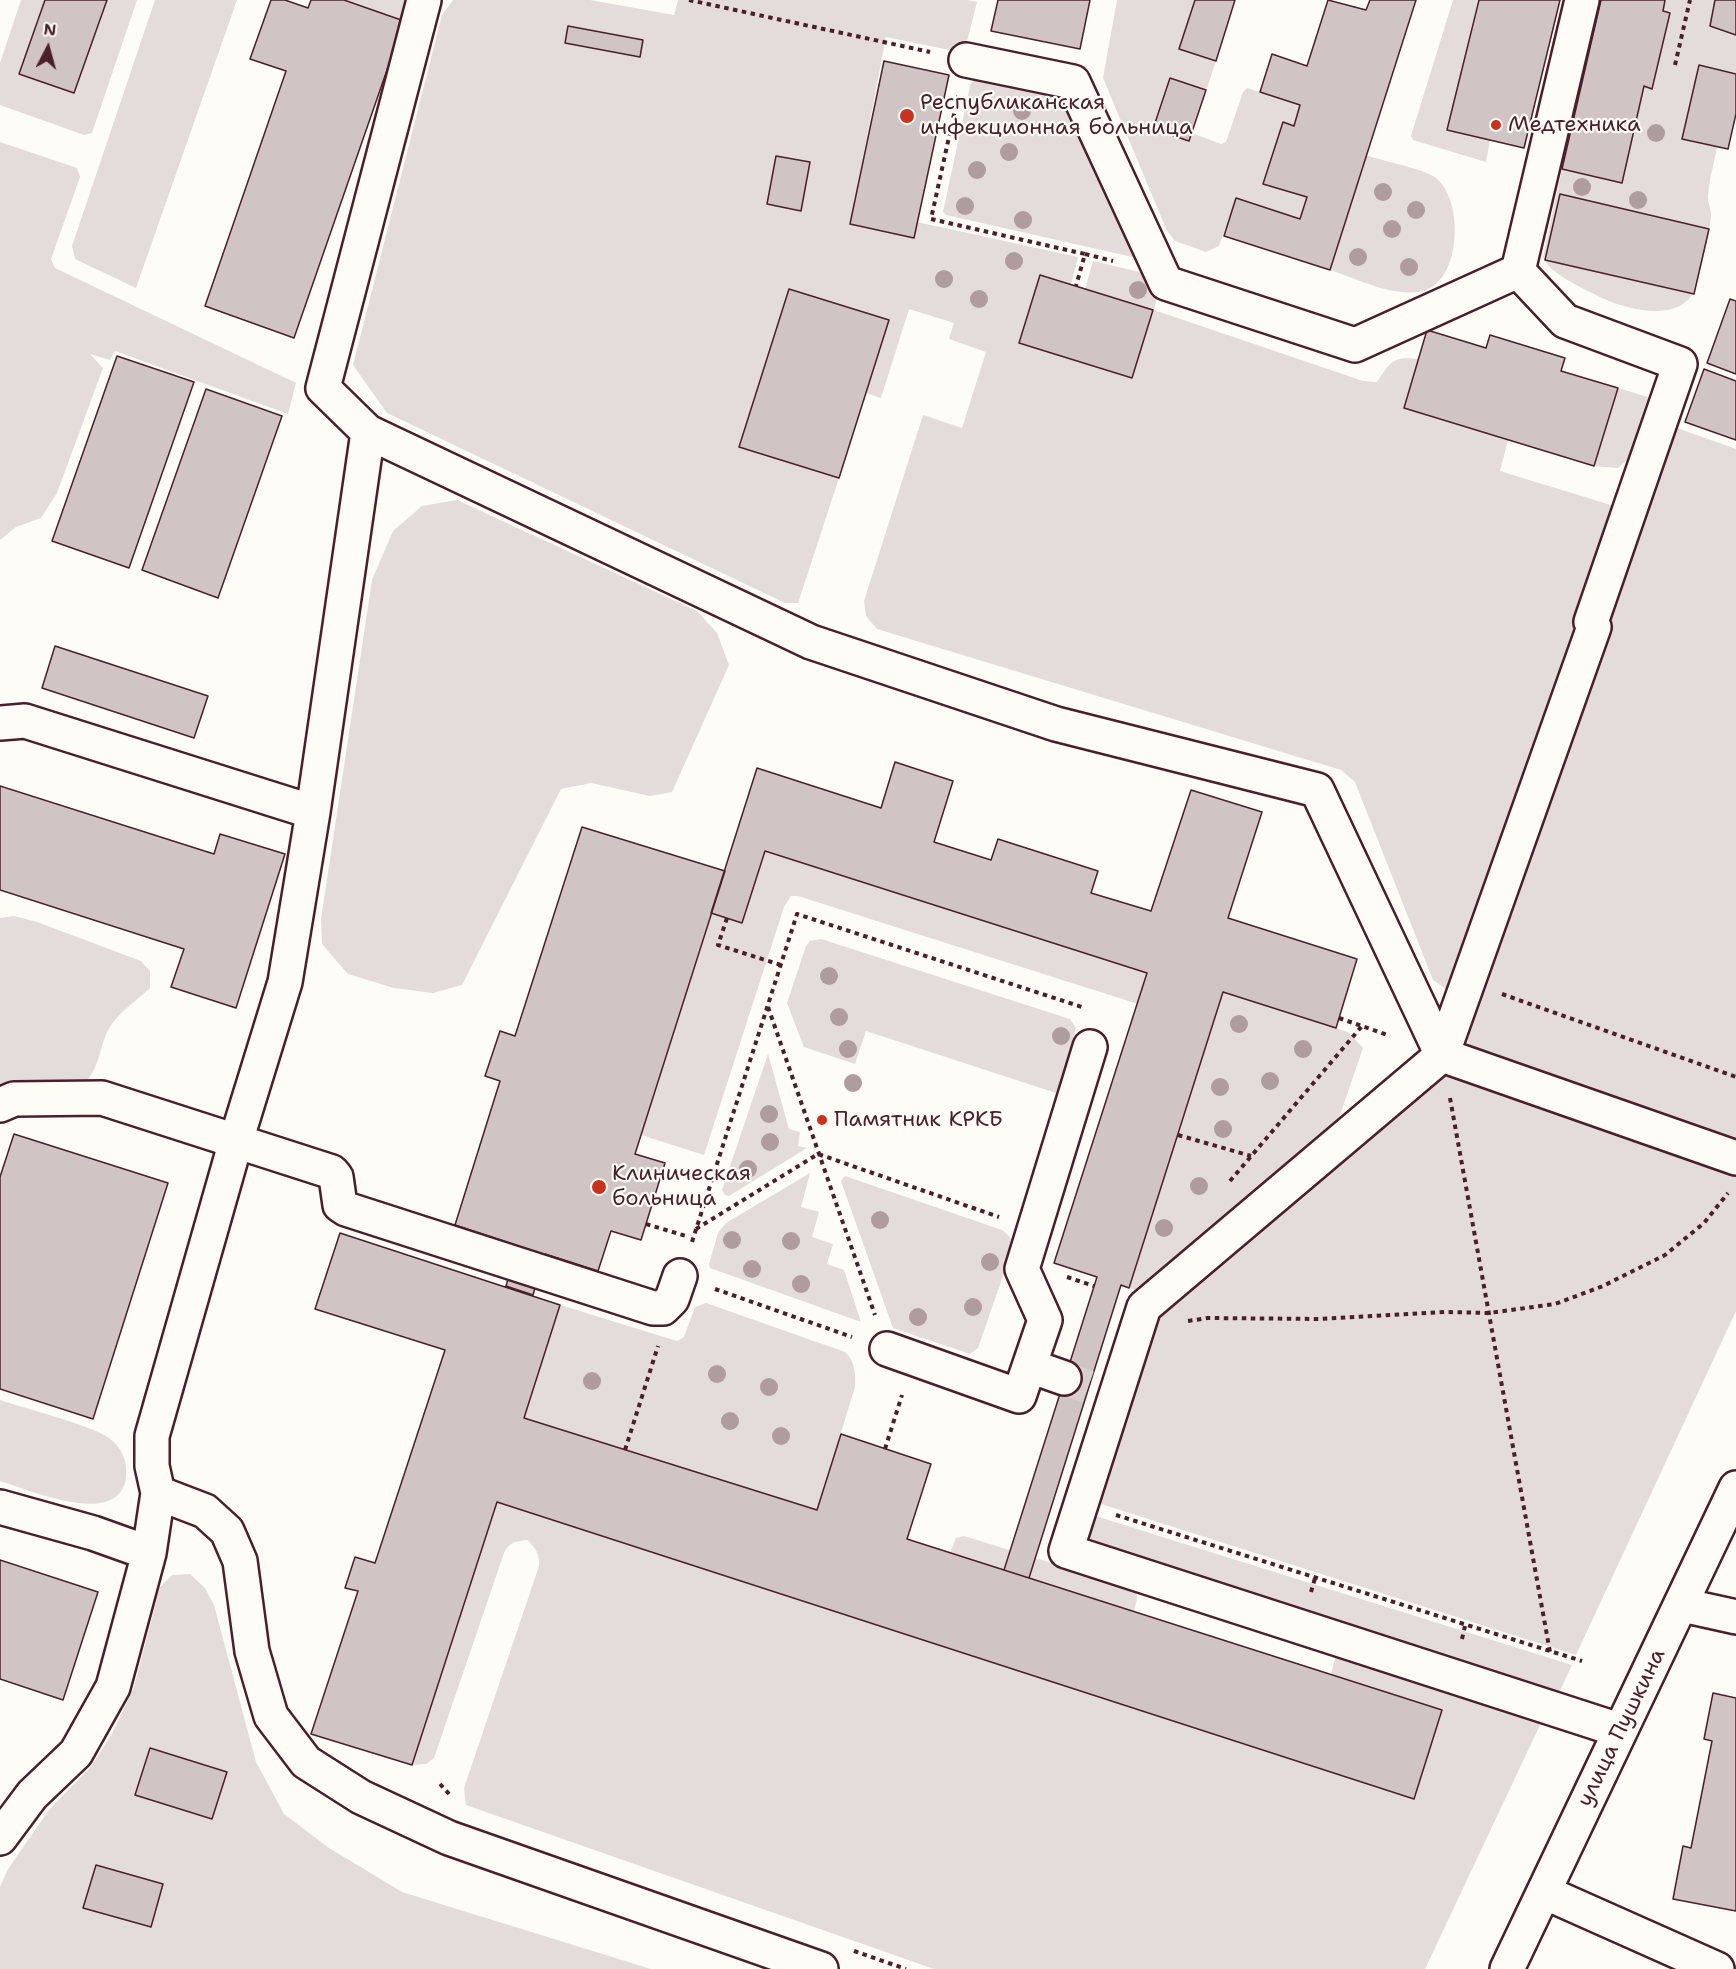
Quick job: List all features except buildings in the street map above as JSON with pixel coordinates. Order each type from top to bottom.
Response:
[{"type":"street","points":[[424,0],[323,388],[368,432],[811,642],[1056,724],[1317,790],[1442,1054],[1736,1158]]},
{"type":"street","points":[[1518,272],[1582,0]]},
{"type":"street","points":[[966,60],[1073,82],[1166,283],[1355,345],[1518,272]]},
{"type":"street","points":[[1518,272],[1565,321],[1680,364],[1591,622],[1594,627],[1442,1054],[1144,1306],[1139,1324],[1089,1387],[1081,1504],[1066,1551],[1619,1730]]},
{"type":"street","points":[[0,1838],[32,1795],[76,1752],[113,1687],[149,1553],[158,1493],[152,1466],[152,1436],[236,1141],[285,982],[313,812],[368,432]]},
{"type":"street","points":[[0,723],[25,721],[313,812]]},
{"type":"street","points":[[887,1349],[1019,1396],[1045,1320],[1022,1269],[1090,1047]]},
{"type":"street","points":[[0,1105],[14,1099],[102,1098],[332,1172],[336,1177],[340,1205],[346,1209],[653,1308],[663,1308],[676,1288]]},
{"type":"street","points":[[1030,1366],[1089,1387]]},
{"type":"street","name":"улица Пушкина","points":[[1508,1969],[1619,1730],[1682,1605],[1736,1488]]},
{"type":"street","points":[[158,1493],[205,1511],[227,1531],[240,1561],[252,1652],[271,1716],[306,1762],[361,1797],[449,1838],[820,1969]]},
{"type":"street","points":[[0,1507],[93,1533],[149,1553]]},
{"type":"street","points":[[1682,1605],[1736,1617]]},
{"type":"street","points":[[1544,1892],[1717,1969]]},
{"type":"path","points":[[689,0],[966,60],[930,219],[1085,254],[1076,286]]},
{"type":"path","points":[[1675,66],[1690,0]]},
{"type":"path","points":[[625,1450],[797,914],[1100,1013],[1090,1047]]},
{"type":"path","points":[[727,918],[718,945],[781,965]]},
{"type":"path","points":[[1467,981],[1736,1077]]},
{"type":"path","points":[[768,1007],[887,1349]]},
{"type":"path","points":[[1229,1183],[1362,1026],[1339,1018]]},
{"type":"path","points":[[1442,1054],[1550,1652]]},
{"type":"path","points":[[1178,1135],[1251,1156]]},
{"type":"path","points":[[819,1154],[1034,1228]]},
{"type":"path","points":[[696,1229],[819,1154]]},
{"type":"path","points":[[1139,1324],[1208,1318],[1320,1319],[1446,1312],[1489,1313],[1555,1304],[1603,1286],[1665,1255],[1704,1223],[1730,1191]]},
{"type":"path","points":[[646,1224],[693,1238]]},
{"type":"path","points":[[676,1288],[887,1349]]},
{"type":"path","points":[[885,1449],[893,1424]]},
{"type":"path","points":[[1081,1504],[1582,1661]]},
{"type":"shaded area","points":[[21,0],[137,0],[92,133],[84,135],[0,105],[0,63]]},
{"type":"shaded area","points":[[155,0],[237,0],[136,288],[75,259],[72,246]]},
{"type":"shaded area","points":[[344,0],[411,0],[404,21]]},
{"type":"shaded area","points":[[453,0],[590,0],[674,15],[678,0],[967,0],[977,2],[964,53],[886,37],[850,224],[914,238],[917,222],[1078,257],[1071,285],[1040,275],[1019,343],[1132,378],[1153,310],[1085,289],[1093,261],[1157,276],[1160,284],[1154,310],[1363,381],[1377,382],[1390,365],[1398,359],[1419,359],[1508,440],[1500,471],[1614,506],[1615,512],[1453,989],[1446,989],[1433,980],[1355,782],[1341,770],[877,629],[866,616],[864,601],[923,415],[962,428],[986,352],[949,339],[954,323],[909,309],[881,398],[866,393],[889,320],[789,289],[739,446],[839,478],[798,603],[785,603],[387,413],[353,365],[442,15]]},
{"type":"shaded area","points":[[1117,0],[1195,0],[1216,61],[1192,133],[1221,144],[1226,142],[1243,92],[1247,88],[1300,105],[1294,126],[1264,184],[1307,197],[1300,219],[1237,198],[1219,246],[1206,252],[1175,241],[1167,231],[1103,78]]},
{"type":"shaded area","points":[[1453,0],[1478,0],[1447,130],[1490,140],[1486,162],[1413,140],[1411,136]]},
{"type":"shaded area","points":[[1665,0],[1715,0],[1710,26],[1736,35],[1736,74],[1699,65],[1682,138],[1717,147],[1710,178],[1708,199],[1711,215],[1707,243],[1692,295],[1684,303],[1674,308],[1649,311],[1624,306],[1602,298],[1559,275],[1543,257],[1562,169],[1622,182],[1644,86],[1652,88]]},
{"type":"shaded area","points":[[974,80],[1061,96],[1067,100],[1137,258],[946,215],[943,212],[970,86]]},
{"type":"shaded area","points":[[0,142],[77,168],[80,177],[51,259],[55,268],[296,383],[288,414],[115,351],[110,360],[90,354],[103,368],[57,493],[41,518],[16,527],[0,540]]},
{"type":"shaded area","points":[[1366,155],[1433,176],[1443,186],[1450,201],[1455,237],[1452,255],[1446,272],[1436,284],[1423,291],[1388,290],[1330,270]]},
{"type":"shaded area","points":[[1618,388],[1648,397],[1627,460],[1618,468],[1594,466]]},
{"type":"shaded area","points":[[1674,427],[1736,449],[1736,1148],[1468,1052],[1468,1037]]},
{"type":"shaded area","points":[[457,500],[697,611],[717,633],[729,665],[672,792],[650,796],[591,783],[561,789],[462,985],[433,993],[394,988],[348,974],[322,944],[321,919],[372,580],[393,531],[422,506]]},
{"type":"shaded area","points":[[765,851],[1147,973],[1138,1004],[798,896],[791,896],[784,907],[704,1155],[641,1135],[711,913],[742,923]]},
{"type":"shaded area","points":[[14,916],[37,922],[141,961],[150,971],[150,988],[111,1025],[95,1068],[88,1079],[67,1083],[0,1085],[0,918]]},
{"type":"shaded area","points":[[821,939],[1070,1019],[1076,1028],[1056,1093],[866,1031],[855,1064],[804,1047],[787,1003],[806,946],[810,941]]},
{"type":"shaded area","points":[[1223,992],[1348,1032],[1363,1048],[1340,1115],[1330,1135],[1142,1292],[1129,1288]]},
{"type":"shaded area","points":[[768,1054],[789,1129],[800,1132],[798,1146],[807,1148],[729,1196],[725,1195],[722,1190]]},
{"type":"shaded area","points":[[1455,1072],[1736,1172],[1736,1311],[1576,1655],[1101,1504],[1096,1500],[1154,1319],[1442,1074]]},
{"type":"shaded area","points":[[810,1173],[801,1207],[819,1212],[812,1237],[833,1244],[827,1264],[844,1270],[861,1322],[710,1268],[709,1264],[718,1233],[726,1223]]},
{"type":"shaded area","points":[[845,1176],[1002,1230],[1009,1236],[1012,1250],[978,1348],[970,1354],[893,1328],[841,1181]]},
{"type":"shaded area","points":[[706,1303],[845,1352],[851,1360],[855,1373],[855,1387],[817,1510],[524,1418],[560,1305],[677,1341],[684,1337],[695,1307]]},
{"type":"shaded area","points":[[0,1400],[74,1423],[109,1438],[121,1451],[126,1466],[126,1478],[120,1493],[107,1501],[91,1504],[71,1502],[0,1481]]},
{"type":"shaded area","points":[[497,1502],[1414,1798],[1442,1710],[1331,1674],[1337,1651],[1534,1716],[1540,1725],[1425,1969],[934,1969],[466,1805],[464,1788],[539,1566],[537,1552],[527,1540],[513,1543],[504,1553],[434,1758],[426,1764],[412,1765]]},
{"type":"shaded area","points":[[1089,1514],[1572,1665],[1556,1699],[1089,1545],[1086,1536]]},
{"type":"shaded area","points":[[964,1536],[1136,1589],[1137,1599],[1134,1611],[950,1553],[956,1538]]},
{"type":"shaded area","points":[[190,1574],[205,1588],[214,1605],[256,1762],[284,1814],[329,1848],[402,1892],[651,1969],[0,1969],[0,1887],[8,1869],[49,1810],[90,1768],[112,1734],[134,1687],[160,1587],[172,1575]]},
{"type":"tunnel","points":[[1064,1378],[1088,1387]]},
{"type":"place","name":"Республиканская инфекционная больница","points":[[907,116]]},
{"type":"place","name":"Медтехника","points":[[1496,125]]},
{"type":"place","name":"Памятник КРКБ","points":[[822,1120]]},
{"type":"place","name":"Клиническая больница","points":[[599,1187]]}]
